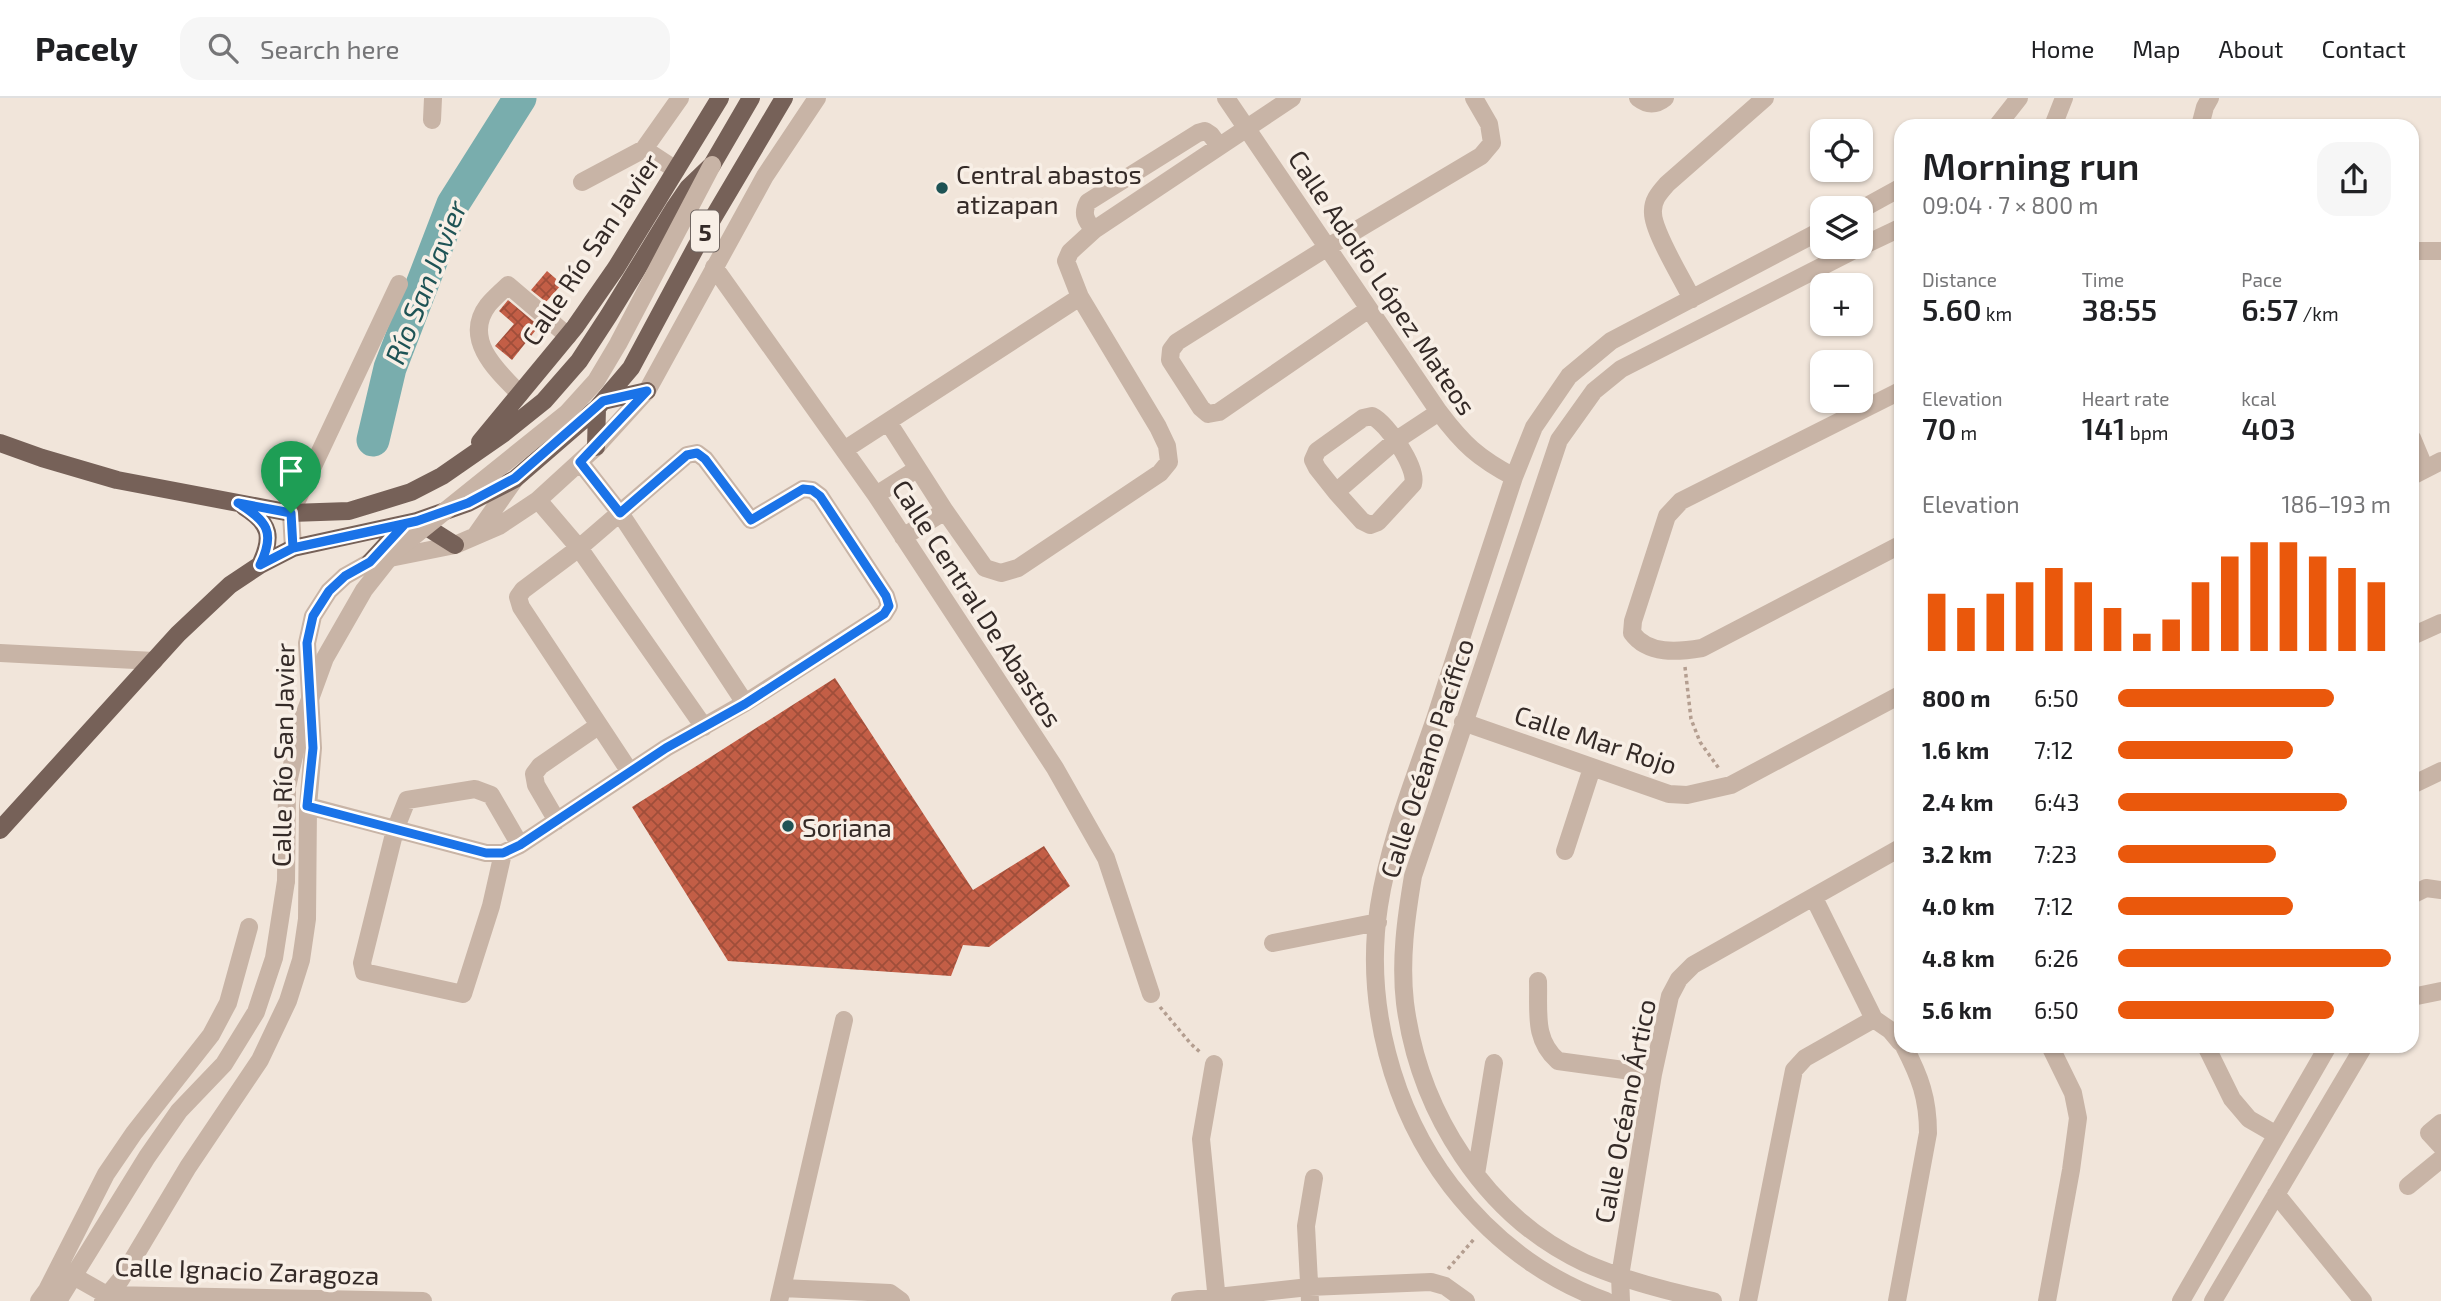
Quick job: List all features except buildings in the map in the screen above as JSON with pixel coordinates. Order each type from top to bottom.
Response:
[{"type":"main road","name":"Calle Río San Javier","points":[[469,456],[568,336],[616,268],[720,98]]},
{"type":"main road","points":[[0,443],[117,480],[291,513],[349,511],[411,492],[442,476],[544,401],[587,349],[675,207],[688,188],[712,165],[751,98]]},
{"type":"main road","name":"5","points":[[260,565],[293,548],[411,522],[468,503],[515,478],[600,405],[631,368],[697,245],[784,98]]},
{"type":"main road","points":[[596,447],[600,405],[647,391]]},
{"type":"main road","points":[[0,830],[203,609],[260,565],[269,538],[266,528],[259,516],[238,503]]},
{"type":"main road","points":[[370,562],[411,522],[455,545]]},
{"type":"street","points":[[432,120],[433,98]]},
{"type":"street","points":[[582,182],[644,149],[680,98]]},
{"type":"street","name":"Calle Río San Javier","points":[[105,1298],[121,1279],[188,1167],[260,1060],[288,1001],[301,960],[307,919],[307,806],[313,748],[307,643],[313,616],[329,591],[345,576],[370,562],[455,545],[499,526],[538,500],[596,447],[647,391],[765,176],[817,98]]},
{"type":"street","name":"Calle Adolfo López Mateos","points":[[1226,98],[1438,412],[1461,442],[1488,463],[1514,477]]},
{"type":"street","points":[[887,422],[985,568],[1001,573],[1018,568],[1160,473],[1169,462],[1167,446],[1080,297],[1066,261],[1070,253],[1094,229],[1292,98]]},
{"type":"street","points":[[1369,309],[1219,412],[1208,414],[1201,408],[1170,360],[1171,350],[1177,342],[1480,156],[1492,142],[1489,124],[1474,98]]},
{"type":"street","points":[[1638,98],[1645,103],[1658,104],[1665,98]]},
{"type":"street","points":[[1692,299],[1657,229],[1653,213],[1656,197],[1667,184],[1765,98]]},
{"type":"street","points":[[2002,119],[2019,98]]},
{"type":"street","points":[[2056,119],[2064,98]]},
{"type":"street","points":[[2202,119],[2210,98]]},
{"type":"street","points":[[1094,229],[1086,221],[1084,210],[1088,202],[1205,131],[1212,135],[1219,146]]},
{"type":"street","points":[[644,149],[676,170]]},
{"type":"street","name":"Calle Río San Javier","points":[[58,1301],[147,1157],[179,1111],[225,1064],[256,1012],[274,958],[286,881],[287,787],[302,720],[325,658],[364,590],[394,552],[568,413],[596,381],[712,165]]},
{"type":"street","points":[[1873,202],[1894,191]]},
{"type":"street","name":"Calle Océano Pacífico","points":[[1873,241],[1894,231]]},
{"type":"street","name":"Calle Océano Pacífico","points":[[1605,1301],[1544,1273],[1509,1248],[1472,1213],[1419,1137],[1398,1087],[1385,1041],[1377,989],[1378,922],[1387,868],[1514,477],[1534,427],[1569,376],[1611,341],[1810,236]]},
{"type":"street","points":[[2419,251],[2441,251]]},
{"type":"street","name":"Calle Océano Pacífico","points":[[1713,1301],[1664,1291],[1584,1262],[1522,1222],[1476,1174],[1448,1135],[1426,1088],[1412,1046],[1405,1001],[1403,957],[1406,917],[1413,876],[1559,440],[1594,391],[1621,369],[1836,259]]},
{"type":"street","name":"Calle Central De Abastos","points":[[714,267],[876,495],[1055,768],[1106,858],[1151,993]]},
{"type":"street","points":[[293,548],[291,513],[400,284]]},
{"type":"street","points":[[520,394],[484,355],[479,336],[481,320],[487,306],[508,285],[568,336]]},
{"type":"street","points":[[844,450],[1080,297]]},
{"type":"street","points":[[1894,394],[1681,501],[1667,516],[1633,621],[1632,633],[1639,642],[1672,653],[1702,648],[1894,548]]},
{"type":"street","points":[[1336,492],[1395,441],[1438,412]]},
{"type":"street","points":[[1372,416],[1379,419],[1413,468],[1413,484],[1378,522],[1370,525],[1336,492],[1313,460],[1317,451],[1363,418],[1372,416]]},
{"type":"street","points":[[307,806],[486,853],[503,853],[520,845],[630,772],[745,704],[884,614],[889,606],[886,596],[820,496],[812,490],[803,489],[751,520],[705,459],[697,453],[687,455],[579,548],[523,590],[518,597],[521,607],[630,772]]},
{"type":"street","points":[[580,462],[620,513],[745,704]]},
{"type":"street","points":[[876,495],[917,469]]},
{"type":"street","points":[[474,538],[515,478]]},
{"type":"street","points":[[538,500],[579,548],[704,727]]},
{"type":"street","points":[[903,537],[945,511]]},
{"type":"street","points":[[2419,633],[2441,622]]},
{"type":"street","points":[[0,653],[154,661]]},
{"type":"street","points":[[107,659],[136,680]]},
{"type":"street","name":"Calle Mar Rojo","points":[[1463,722],[1669,794],[1687,796],[1731,785],[1894,698]]},
{"type":"street","points":[[557,821],[536,785],[534,774],[540,766],[598,726]]},
{"type":"street","points":[[1565,851],[1592,768]]},
{"type":"street","points":[[2419,782],[2441,771]]},
{"type":"street","points":[[503,853],[491,906],[463,994],[364,972],[362,963],[395,830],[407,800],[475,789],[491,795],[520,845]]},
{"type":"street","name":"Calle Océano Ártico","points":[[1621,1301],[1620,1276],[1653,1074],[1670,996],[1679,979],[1693,965],[1894,851]]},
{"type":"street","points":[[1814,898],[1874,1019],[1894,1035]]},
{"type":"street","points":[[1273,943],[1378,922]]},
{"type":"street","points":[[39,1301],[106,1174],[134,1133],[211,1034],[228,1003],[249,927]]},
{"type":"street","points":[[1538,981],[1539,1035],[1546,1051],[1558,1061],[1653,1074]]},
{"type":"street","points":[[2419,996],[2441,991]]},
{"type":"street","points":[[1748,1301],[1794,1070],[1805,1058],[1874,1019]]},
{"type":"street","points":[[844,1020],[781,1295],[890,1293],[901,1301]]},
{"type":"street","points":[[1897,1301],[1928,1133],[1924,1089],[1907,1053]]},
{"type":"street","points":[[2047,1301],[2078,1118],[2073,1093],[2053,1053]]},
{"type":"street","points":[[2209,1053],[2232,1099],[2249,1119],[2275,1134]]},
{"type":"street","points":[[2181,1301],[2324,1053]]},
{"type":"street","points":[[2213,1301],[2360,1053]]},
{"type":"street","points":[[1476,1174],[1494,1063]]},
{"type":"street","points":[[1214,1064],[1201,1139],[1217,1299]]},
{"type":"street","points":[[2441,1123],[2429,1133],[2441,1146]]},
{"type":"street","points":[[2409,1186],[2441,1159]]},
{"type":"street","points":[[1309,1294],[1306,1226],[1314,1178]]},
{"type":"street","points":[[2276,1194],[2363,1301]]},
{"type":"street","points":[[2239,1200],[2264,1214]]},
{"type":"street","name":"Calle Ignacio Zaragoza","points":[[75,1277],[105,1298],[423,1301]]},
{"type":"street","points":[[1180,1301],[1309,1294],[1431,1282],[1445,1286],[1466,1301]]},
{"type":"path","points":[[1684,651],[1686,691],[1691,719],[1700,742],[1731,785]]},
{"type":"path","points":[[1151,993],[1191,1044],[1214,1064]]},
{"type":"path","points":[[1450,1267],[1462,1253]]},
{"type":"waterway","name":"Río San Javier","points":[[373,440],[390,368],[453,204],[520,98]]},
{"type":"place","name":"Central abastos atizapan","points":[[942,188]]},
{"type":"place","name":"Soriana","points":[[788,826]]},
{"type":"route","points":[[291,513],[238,503],[259,516],[266,528],[269,538],[260,565],[293,548],[405,524],[370,562],[345,576],[329,591],[313,616],[307,643],[313,748],[307,806],[486,853],[503,853],[520,845],[666,748],[745,704],[863,629],[884,614],[889,606],[886,596],[820,496],[812,490],[803,489],[751,520],[705,459],[697,453],[687,455],[665,472],[620,513],[580,462],[647,391],[603,401],[515,478],[468,503],[417,521],[293,548],[291,513]]}]
